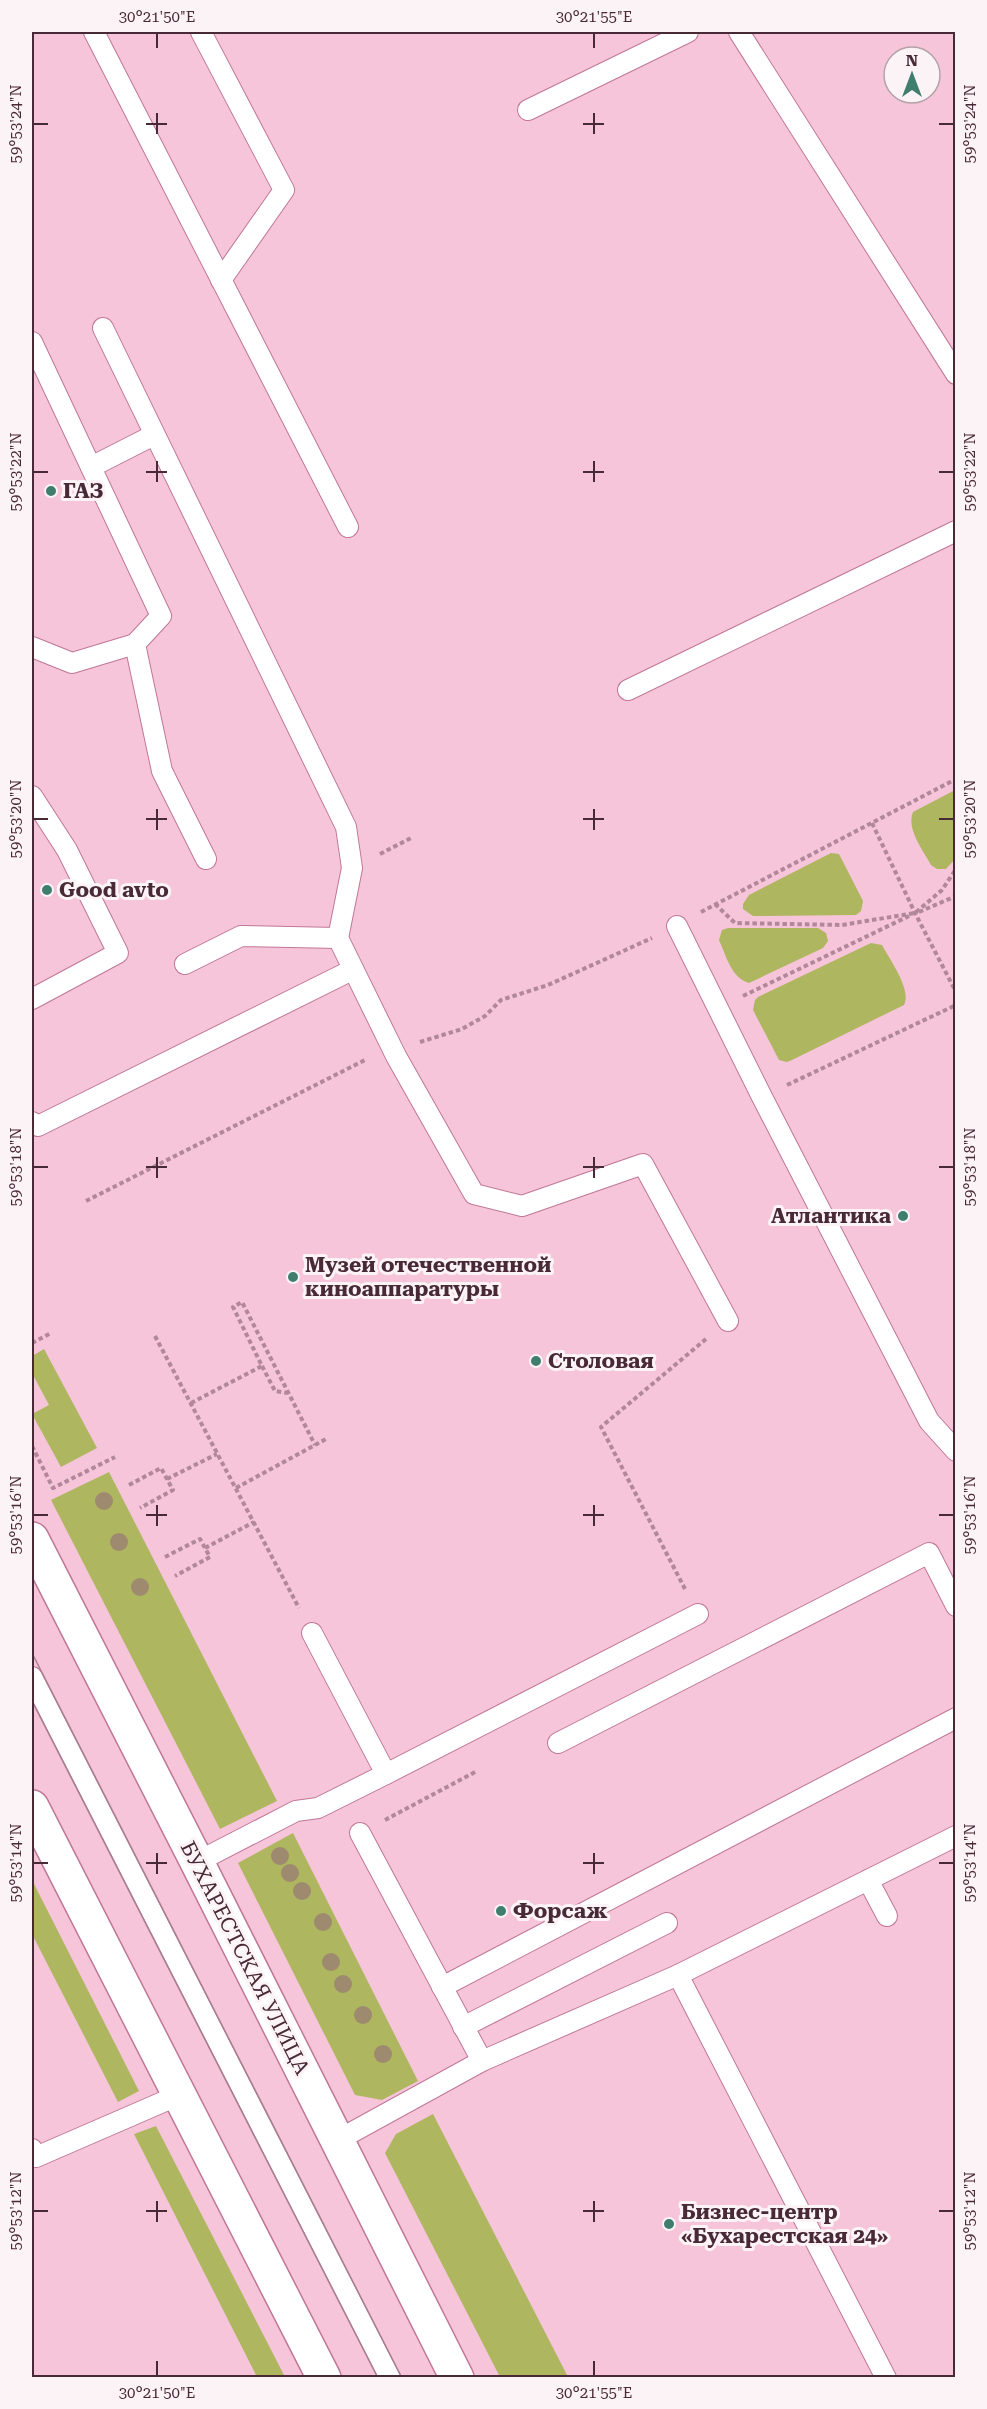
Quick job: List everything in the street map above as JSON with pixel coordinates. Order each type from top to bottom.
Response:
[{"type":"main road","name":"БУХАРЕСТСКАЯ УЛИЦА","points":[[32,1539],[457,2378]]},
{"type":"main road","points":[[32,1806],[324,2378]]},
{"type":"lane","points":[[94,32],[348,527]]},
{"type":"lane","points":[[201,32],[284,190],[220,280]]},
{"type":"lane","points":[[528,110],[688,32]]},
{"type":"lane","points":[[739,32],[956,374]]},
{"type":"lane","points":[[103,328],[346,827],[352,868],[338,938],[392,1046],[474,1194],[522,1206],[643,1164],[728,1321]]},
{"type":"lane","points":[[32,342],[161,616],[135,644],[72,663],[32,647]]},
{"type":"lane","points":[[91,468],[154,435]]},
{"type":"lane","points":[[628,690],[956,531]]},
{"type":"lane","points":[[135,644],[162,771],[206,860]]},
{"type":"lane","points":[[32,796],[67,850],[118,953],[32,999]]},
{"type":"lane","points":[[677,926],[762,1097],[929,1420],[956,1451]]},
{"type":"lane","points":[[185,964],[241,936],[338,938]]},
{"type":"lane","points":[[32,1122],[38,1126],[352,970]]},
{"type":"lane","points":[[558,1743],[929,1553],[956,1606]]},
{"type":"lane","points":[[197,1862],[296,1811],[318,1808],[698,1614]]},
{"type":"lane","points":[[312,1633],[386,1774]]},
{"type":"lane","points":[[32,1677],[390,2378]]},
{"type":"lane","points":[[442,1987],[956,1718]]},
{"type":"lane","points":[[360,1833],[482,2061]]},
{"type":"lane","points":[[338,2140],[482,2061],[678,1975],[956,1836]]},
{"type":"lane","points":[[868,1880],[887,1917]]},
{"type":"lane","points":[[464,2027],[667,1923]]},
{"type":"lane","points":[[678,1975],[886,2378]]},
{"type":"lane","points":[[33,2155],[179,2095]]},
{"type":"path","points":[[86,1201],[392,1046],[429,1040],[462,1029],[485,1016],[501,1000],[558,981],[677,926],[956,779]]},
{"type":"path","points":[[872,823],[956,992]]},
{"type":"path","points":[[715,904],[735,923],[842,925],[915,913],[942,890],[956,869]]},
{"type":"path","points":[[718,1008],[915,913],[956,896]]},
{"type":"path","points":[[762,1097],[956,1005]]},
{"type":"path","points":[[288,1393],[275,1391],[232,1307],[242,1302],[315,1445]]},
{"type":"path","points":[[698,1614],[601,1427],[728,1321]]},
{"type":"path","points":[[32,1343],[51,1333]]},
{"type":"path","points":[[155,1336],[312,1633]]},
{"type":"path","points":[[191,1403],[262,1366]]},
{"type":"path","points":[[236,1488],[326,1439]]},
{"type":"path","points":[[32,1446],[34,1455],[52,1488],[114,1457]]},
{"type":"path","points":[[167,1479],[217,1454]]},
{"type":"path","points":[[129,1485],[161,1467],[173,1490],[140,1508]]},
{"type":"path","points":[[205,1548],[254,1522]]},
{"type":"path","points":[[165,1557],[200,1539],[210,1557],[175,1576]]},
{"type":"path","points":[[360,1833],[477,1771]]},
{"type":"green space","points":[[955,790],[955,859],[946,869],[937,869],[931,865],[916,839],[911,819],[913,812]]},
{"type":"green space","points":[[831,853],[839,854],[863,901],[861,911],[856,915],[753,916],[743,909],[743,904],[749,895]]},
{"type":"green space","points":[[728,928],[818,928],[826,933],[828,941],[823,948],[749,983],[733,971],[719,940],[722,930]]},
{"type":"green space","points":[[871,943],[882,945],[895,967],[905,991],[904,1005],[792,1060],[787,1062],[779,1060],[753,1010],[755,1000]]},
{"type":"green space","points":[[44,1349],[97,1448],[61,1467],[32,1414],[49,1405],[32,1373],[32,1356]]},
{"type":"green space","points":[[109,1472],[277,1801],[220,1829],[51,1500]]},
{"type":"green space","points":[[293,1833],[418,2081],[382,2100],[355,2095],[238,1863]]},
{"type":"green space","points":[[32,1880],[139,2091],[118,2102],[32,1934]]},
{"type":"green space","points":[[433,2114],[568,2377],[500,2377],[385,2153],[396,2134]]},
{"type":"green space","points":[[156,2126],[285,2377],[257,2377],[134,2134]]},
{"type":"tram line","points":[[32,1653],[402,2378]]},
{"type":"tram line","points":[[32,1701],[378,2378]]},
{"type":"place","name":"ГАЗ","points":[[51,491]]},
{"type":"place","name":"Good avto","points":[[47,890]]},
{"type":"place","name":"Атлантика","points":[[903,1216]]},
{"type":"place","name":"Музей отечественной киноаппаратуры","points":[[293,1277]]},
{"type":"place","name":"Столовая","points":[[536,1361]]},
{"type":"place","name":"Форсаж","points":[[501,1911]]},
{"type":"place","name":"Бизнес-центр «Бухарестская 24»","points":[[669,2224]]}]
